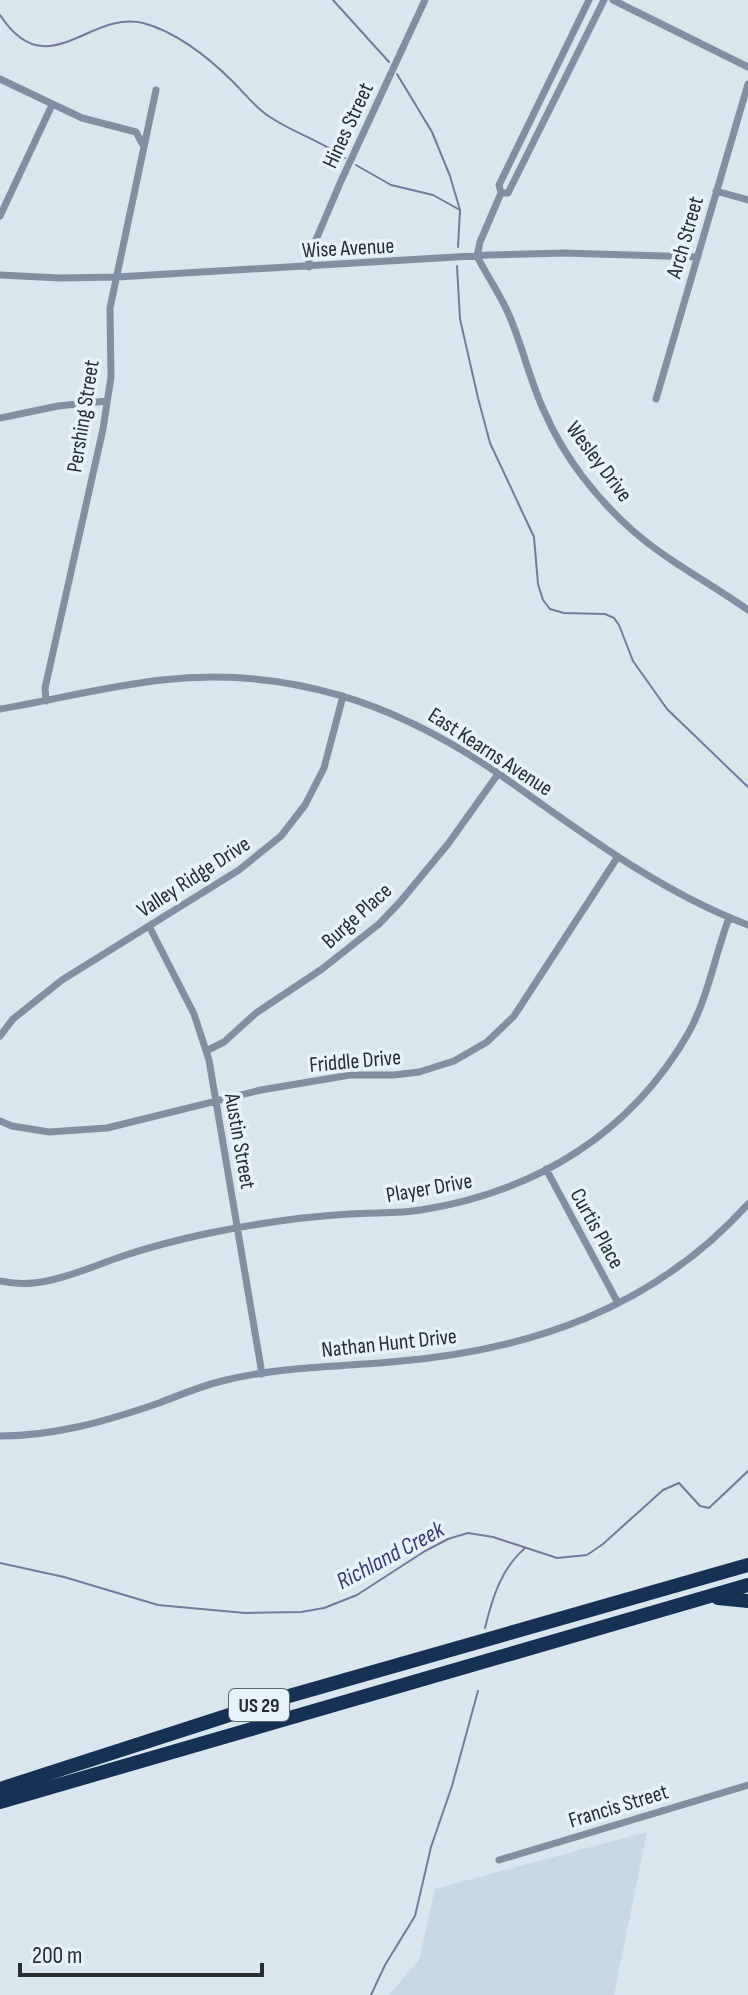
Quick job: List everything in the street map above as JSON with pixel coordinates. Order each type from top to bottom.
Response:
[{"type":"highway","name":"US 29","points":[[0,1789],[268,1703],[748,1565]]},
{"type":"highway","name":"US 29","points":[[0,1802],[748,1585]]},
{"type":"highway","points":[[701,1597],[748,1601]]},
{"type":"street","name":"Hines Street","points":[[309,267],[309,256],[341,181],[425,0]]},
{"type":"street","points":[[477,256],[478,246],[501,193],[499,185],[518,141],[589,0]]},
{"type":"street","points":[[501,193],[508,193],[604,0]]},
{"type":"street","points":[[613,0],[748,67]]},
{"type":"street","points":[[0,79],[82,118],[136,132],[143,146]]},
{"type":"street","name":"Arch Street","points":[[656,399],[748,84]]},
{"type":"street","name":"Pershing Street","points":[[46,701],[45,688],[107,401],[111,377],[110,308],[156,90]]},
{"type":"street","points":[[0,216],[52,105]]},
{"type":"street","points":[[716,191],[748,200]]},
{"type":"street","name":"Wise Avenue","points":[[0,275],[117,277],[564,253],[698,257]]},
{"type":"street","name":"Wesley Drive","points":[[477,256],[510,316],[544,412],[582,476],[611,510],[645,541],[748,610]]},
{"type":"street","points":[[0,418],[58,406],[107,401]]},
{"type":"street","name":"East Kearns Avenue","points":[[0,709],[160,680],[214,677],[276,680],[312,687],[433,732],[617,858],[663,886],[748,925]]},
{"type":"street","name":"Valley Ridge Drive","points":[[0,1036],[13,1019],[37,998],[256,857],[295,819],[324,768],[343,696]]},
{"type":"street","name":"Burge Place","points":[[206,1051],[224,1042],[256,1013],[322,969],[379,924],[448,844],[498,774]]},
{"type":"street","name":"Friddle Drive","points":[[0,1121],[31,1130],[69,1133],[107,1128],[261,1090],[320,1079],[419,1072],[471,1053],[494,1037],[514,1016],[617,858]]},
{"type":"street","name":"Player Drive","points":[[0,1281],[25,1284],[47,1281],[160,1245],[238,1227],[298,1218],[353,1213],[388,1214],[440,1207],[483,1197],[567,1159],[604,1135],[655,1081],[675,1054],[697,1014],[729,918]]},
{"type":"street","name":"Austin Street","points":[[149,926],[194,1014],[206,1051],[262,1374]]},
{"type":"street","name":"Curtis Place","points":[[546,1169],[618,1303]]},
{"type":"street","name":"Nathan Hunt Drive","points":[[0,1436],[24,1436],[87,1425],[222,1381],[482,1351],[547,1334],[618,1303],[675,1268],[722,1231],[748,1204]]},
{"type":"street","name":"Francis Street","points":[[499,1860],[748,1785]]},
{"type":"shaded area","points":[[647,1832],[614,1995],[389,1995],[419,1960],[435,1889]]},
{"type":"waterway","points":[[333,0],[389,62]]},
{"type":"waterway","points":[[0,15],[17,35],[35,45],[52,46],[123,22],[155,27],[201,53],[270,117],[345,158]]},
{"type":"waterway","points":[[397,74],[432,132],[450,176],[460,210],[458,247]]},
{"type":"waterway","points":[[356,165],[391,185],[433,195],[460,210]]},
{"type":"waterway","points":[[457,266],[460,319],[478,398],[490,443],[534,537],[538,584],[543,600],[550,609],[564,613],[605,614],[614,618],[633,661],[667,709],[748,787]]},
{"type":"waterway","name":"Richland Creek","points":[[0,1563],[64,1577],[158,1605],[245,1613],[301,1612],[324,1608],[357,1595],[425,1551],[468,1533],[493,1537],[557,1558],[587,1555],[663,1490],[679,1483],[700,1506],[709,1508],[748,1471]]},
{"type":"waterway","points":[[485,1628],[503,1575],[524,1549]]},
{"type":"waterway","points":[[371,1995],[415,1916],[431,1847],[452,1786],[478,1691]]}]
